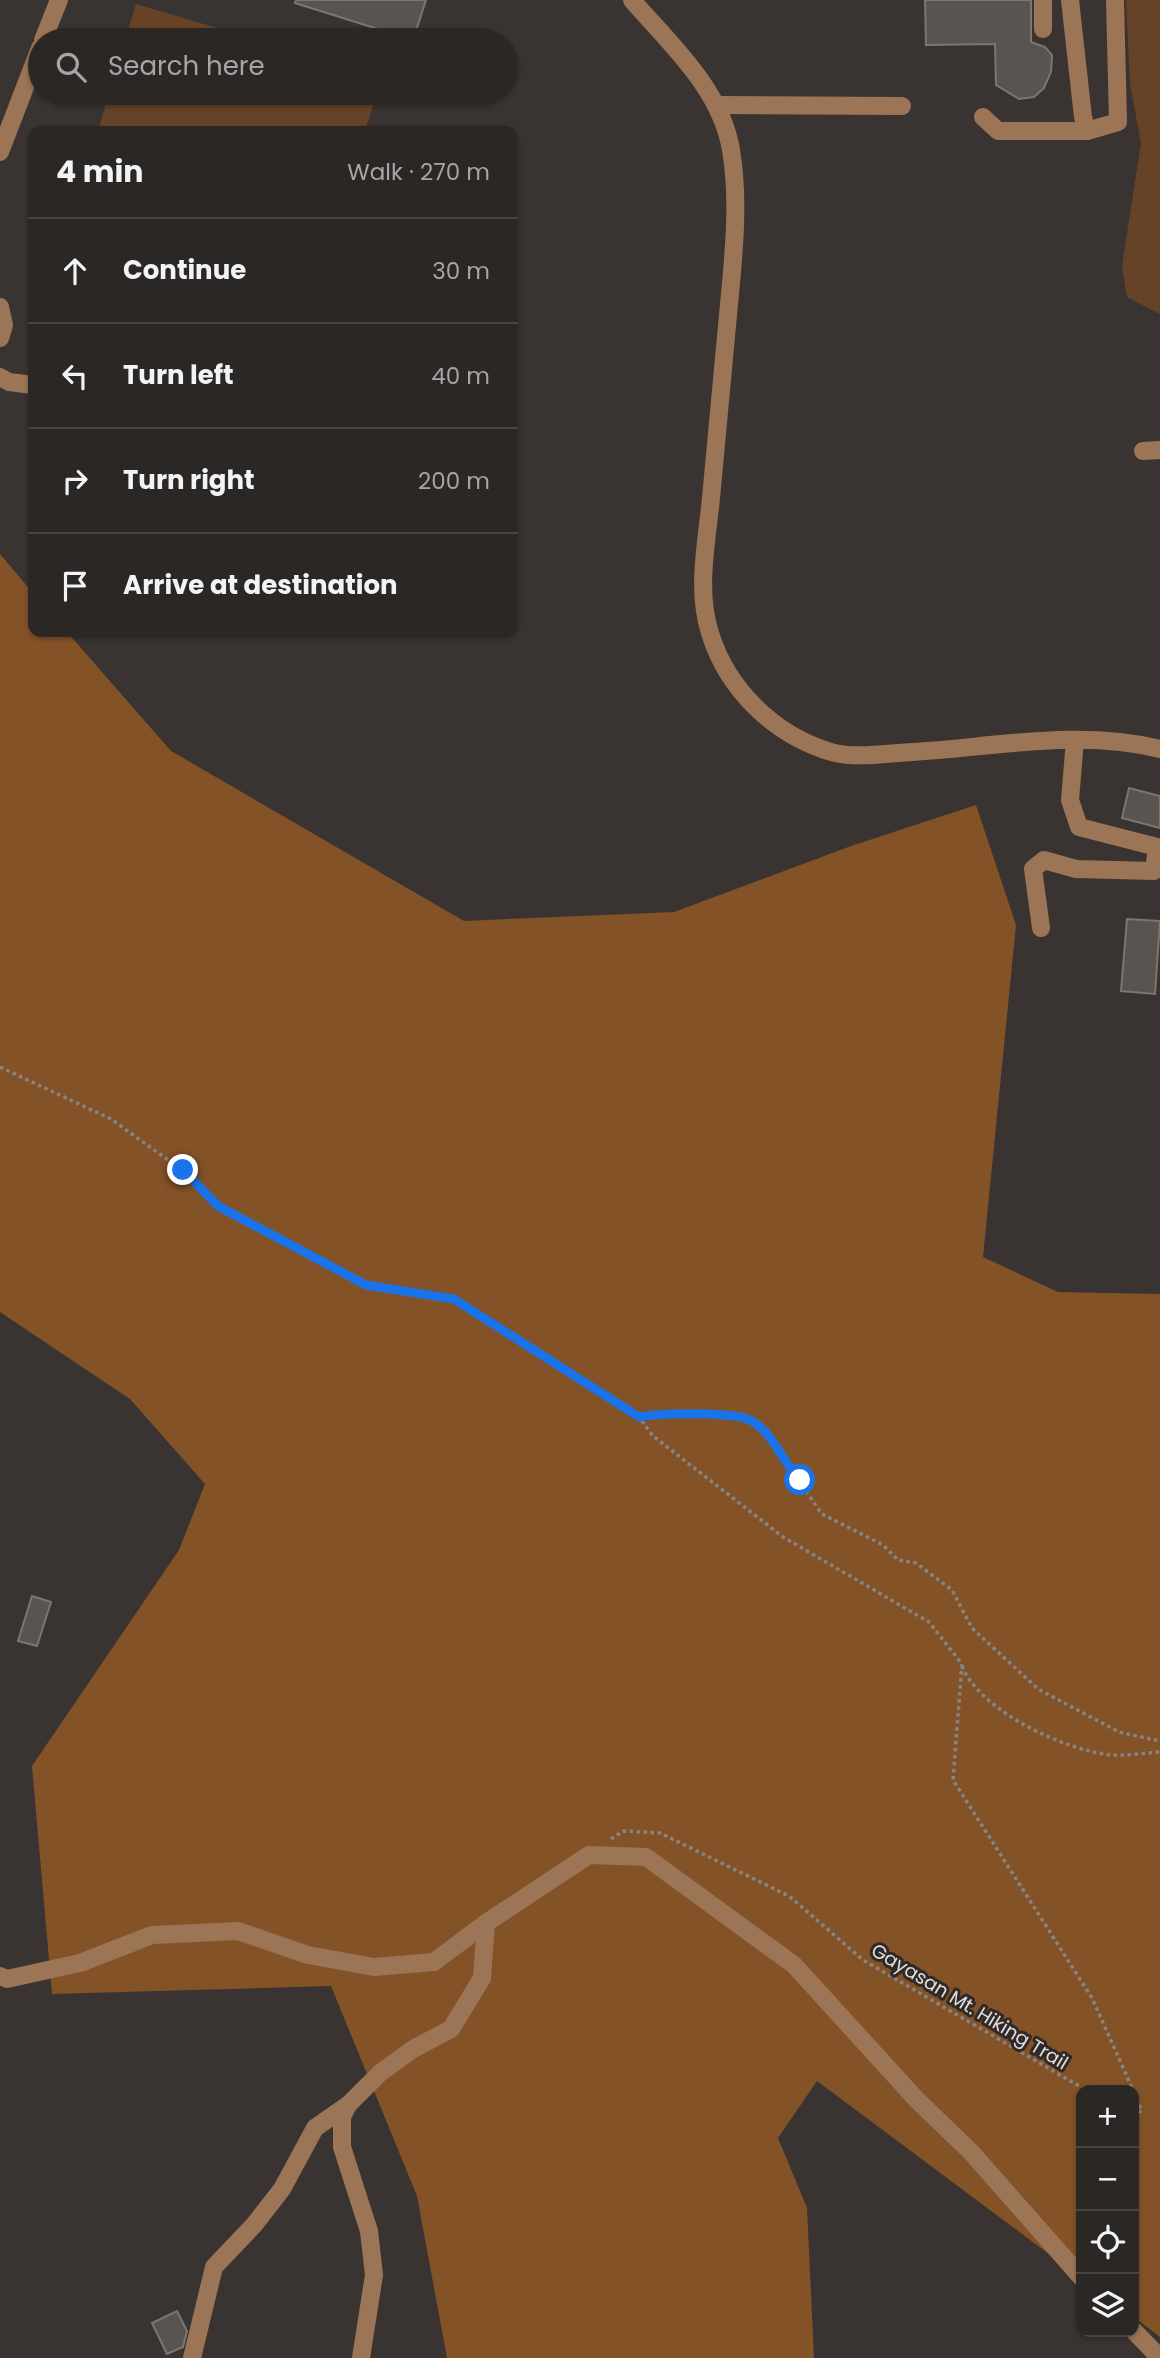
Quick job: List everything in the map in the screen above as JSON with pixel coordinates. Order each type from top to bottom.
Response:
[{"type":"street","points":[[48,28],[59,0]]},
{"type":"street","points":[[632,0],[690,67],[718,105],[731,150],[733,259],[703,579],[709,632],[725,670],[741,693],[762,713],[796,738],[834,753],[878,754],[1092,738],[1160,749]]},
{"type":"street","points":[[1043,0],[1043,29]]},
{"type":"street","points":[[1070,0],[1083,117],[1087,131]]},
{"type":"street","points":[[983,117],[998,131],[1087,131],[1118,122],[1115,0]]},
{"type":"street","points":[[0,152],[28,79]]},
{"type":"street","points":[[718,105],[902,106]]},
{"type":"street","points":[[0,307],[4,325],[0,338]]},
{"type":"street","points":[[0,377],[9,382],[28,384]]},
{"type":"street","points":[[1041,928],[1033,869],[1044,860],[1076,869],[1154,871],[1157,847],[1079,827],[1070,800],[1075,740]]},
{"type":"street","points":[[0,1976],[7,1979],[80,1963],[152,1935],[238,1931],[308,1955],[374,1967],[434,1962],[486,1923],[589,1855],[646,1857],[794,1965],[918,2100],[971,2152],[1078,2274]]},
{"type":"street","points":[[192,2358],[214,2267],[254,2225],[282,2189],[315,2128],[348,2105],[380,2073],[413,2049],[451,2029],[482,1978],[486,1923]]},
{"type":"street","points":[[348,2105],[342,2117],[342,2147],[369,2231],[374,2275],[361,2358]]},
{"type":"street","points":[[1139,2336],[1160,2358]]},
{"type":"path","points":[[0,1067],[111,1119],[183,1170],[218,1206],[366,1285],[454,1299],[639,1417],[653,1436],[783,1537],[929,1622],[962,1664],[968,1679],[1010,1719],[1056,1739],[1110,1755],[1160,1752]]},
{"type":"path","points":[[639,1417],[675,1412],[751,1420],[767,1436],[822,1514],[883,1545],[898,1560],[916,1563],[953,1590],[972,1628],[1038,1689],[1119,1732],[1160,1741]]},
{"type":"path","points":[[962,1664],[953,1780],[1092,1998],[1130,2085]]},
{"type":"path","name":"Gayasan Mt. Hiking Trail","points":[[589,1855],[623,1831],[660,1833],[687,1845],[789,1896],[863,1960],[1077,2085]]},
{"type":"shaded area","points":[[1126,0],[1160,0],[1160,314],[1127,297],[1122,266],[1141,143],[1130,84]]},
{"type":"shaded area","points":[[136,4],[217,28],[129,28]]},
{"type":"shaded area","points":[[106,105],[373,105],[367,126],[99,126]]},
{"type":"shaded area","points":[[0,554],[28,587],[28,637],[71,637],[171,751],[464,921],[674,912],[851,846],[976,805],[1016,925],[983,1257],[1058,1292],[1160,1294],[1160,2337],[1139,2321],[1139,2085],[1076,2085],[1076,2274],[817,2081],[778,2138],[807,2208],[814,2358],[447,2358],[417,2196],[331,1986],[52,1994],[32,1766],[179,1550],[205,1484],[130,1399],[0,1312]]},
{"type":"building","points":[[296,0],[426,0],[417,28],[375,28],[295,3]]},
{"type":"building","points":[[925,0],[1031,0],[1031,42],[1045,47],[1052,55],[1051,72],[1044,88],[1034,97],[1019,99],[996,85],[995,44],[926,45]]},
{"type":"building","points":[[1129,788],[1160,796],[1160,828],[1122,818]]},
{"type":"building","points":[[1127,919],[1160,921],[1155,994],[1121,991]]},
{"type":"building","points":[[32,1596],[51,1602],[37,1646],[18,1641]]},
{"type":"building","points":[[177,2311],[187,2331],[183,2347],[167,2354],[152,2323]]},
{"type":"route","points":[[183,1170],[218,1206],[366,1285],[454,1299],[490,1325],[639,1417],[675,1412],[751,1420],[767,1436],[800,1480]]}]
